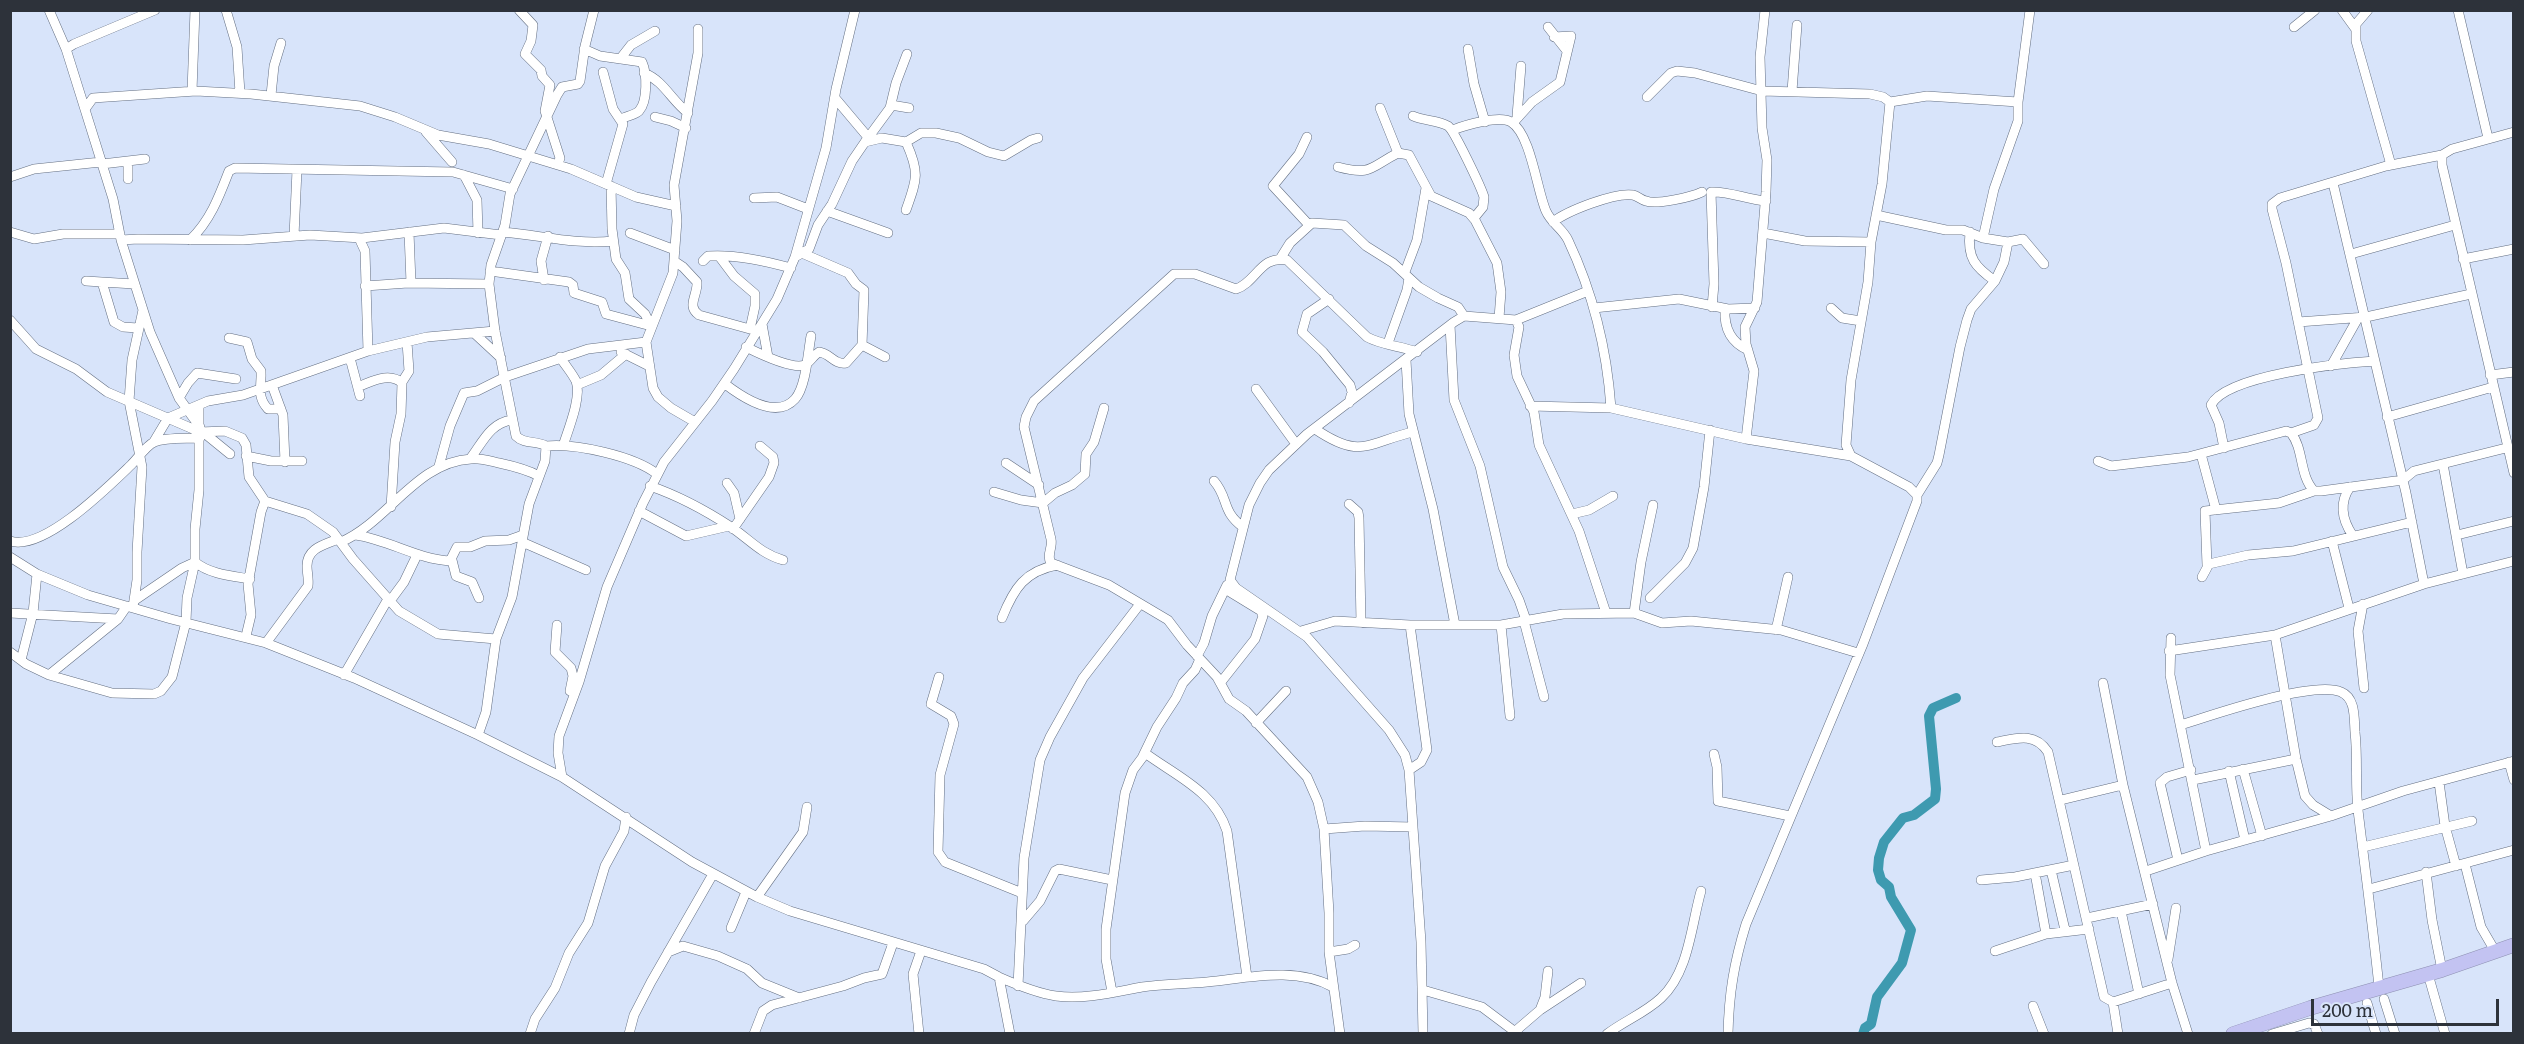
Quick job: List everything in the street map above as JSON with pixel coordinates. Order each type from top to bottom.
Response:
[{"type":"highway","points":[[2232,1034],[2382,993],[2428,974],[2514,945]]},
{"type":"street","points":[[49,10],[66,49],[86,109],[143,310],[179,398],[201,432]]},
{"type":"street","points":[[192,91],[195,10]]},
{"type":"street","points":[[226,10],[237,47],[240,93]]},
{"type":"street","points":[[519,10],[533,25],[531,41],[525,54],[541,70],[542,76],[550,85],[545,106],[560,158],[558,164]]},
{"type":"street","points":[[594,10],[578,84],[562,87],[513,189],[490,271],[489,284],[495,331],[512,420],[518,438],[546,446],[563,446],[599,452],[642,465],[657,474]]},
{"type":"street","points":[[799,256],[808,209],[826,148],[855,10]]},
{"type":"street","points":[[1746,439],[1754,371],[1745,327],[1755,308],[1766,201],[1767,160],[1762,128],[1760,41],[1765,10]]},
{"type":"street","points":[[1983,238],[1994,189],[2018,121],[2018,102],[2030,10]]},
{"type":"street","points":[[2294,27],[2315,10]]},
{"type":"street","points":[[2342,10],[2355,28]]},
{"type":"street","points":[[2458,10],[2488,138]]},
{"type":"street","points":[[66,49],[101,31],[153,11]]},
{"type":"street","points":[[2368,11],[2359,19],[2355,28],[2356,40],[2391,165]]},
{"type":"street","points":[[1792,91],[1797,25]]},
{"type":"street","points":[[1454,130],[1485,122],[1515,120],[1532,102],[1560,82],[1571,36],[1554,37],[1548,27]]},
{"type":"street","points":[[695,422],[671,408],[658,397],[653,388],[646,342],[669,283],[674,261],[677,220],[674,185],[698,53],[698,29]]},
{"type":"street","points":[[620,59],[630,45],[654,31]]},
{"type":"street","points":[[271,96],[274,66],[280,43]]},
{"type":"street","points":[[585,49],[596,55],[642,61],[645,73],[643,105],[637,113],[621,119]]},
{"type":"street","points":[[1468,49],[1474,84],[1485,122]]},
{"type":"street","points":[[562,777],[558,753],[559,736],[607,587],[650,486],[725,384],[756,328],[777,299],[790,268],[799,256],[809,249],[818,225],[852,160],[891,105],[896,83],[907,54]]},
{"type":"street","points":[[1521,66],[1515,120],[1540,185],[1546,211],[1567,237],[1588,291],[1606,363],[1611,408]]},
{"type":"street","points":[[1647,97],[1671,73],[1677,71],[1695,73],[1762,91],[1870,94],[1883,97],[1890,102],[1927,96],[2018,102]]},
{"type":"street","points":[[603,72],[613,109],[621,119],[622,131],[609,185],[616,258],[625,273],[629,299],[645,314],[651,326]]},
{"type":"street","points":[[645,73],[658,80],[676,104],[688,113]]},
{"type":"street","points":[[86,109],[93,98],[192,91],[240,93],[360,106],[450,138],[489,144],[558,164],[636,196],[676,206]]},
{"type":"street","points":[[835,98],[866,139]]},
{"type":"street","points":[[1851,456],[1846,445],[1851,380],[1868,282],[1870,242],[1886,157],[1890,102]]},
{"type":"street","points":[[891,105],[909,108]]},
{"type":"street","points":[[1380,108],[1398,153]]},
{"type":"street","points":[[1413,116],[1442,123],[1454,130],[1484,196],[1484,207],[1474,218]]},
{"type":"street","points":[[655,117],[671,120],[686,128]]},
{"type":"street","points":[[424,130],[452,162]]},
{"type":"street","points":[[2098,461],[2111,466],[2201,454],[2314,425],[2318,418],[2309,369],[2272,204],[2280,198],[2391,165],[2442,155],[2452,149],[2514,132]]},
{"type":"street","points":[[866,139],[882,138],[906,142],[921,133],[936,133],[960,138],[988,152],[1004,156],[1038,138]]},
{"type":"street","points":[[1307,137],[1299,154],[1273,186],[1309,225]]},
{"type":"street","points":[[450,138],[453,172]]},
{"type":"street","points":[[906,142],[914,161],[917,177],[906,210]]},
{"type":"street","points":[[1338,167],[1360,173],[1398,153],[1406,153],[1413,159],[1431,196],[1474,218],[1497,263],[1501,292],[1499,318]]},
{"type":"street","points":[[2442,155],[2442,165],[2455,225],[2506,448],[2514,473]]},
{"type":"street","points":[[10,177],[34,169],[145,159]]},
{"type":"street","points":[[128,161],[128,179]]},
{"type":"street","points":[[190,240],[206,224],[231,169],[453,172],[513,189]]},
{"type":"street","points":[[294,236],[297,170]]},
{"type":"street","points":[[464,175],[477,200],[478,233]]},
{"type":"street","points":[[2333,183],[2351,254],[2362,317],[2400,465],[2424,584]]},
{"type":"street","points":[[1388,343],[1407,290],[1407,275],[1417,240],[1426,188]]},
{"type":"street","points":[[1553,222],[1569,212],[1619,196],[1636,195],[1652,202],[1701,192]]},
{"type":"street","points":[[1712,307],[1714,284],[1711,192],[1726,192],[1748,199],[1766,201]]},
{"type":"street","points":[[754,198],[777,197],[808,209]]},
{"type":"street","points":[[827,211],[888,233]]},
{"type":"street","points":[[1876,215],[1946,230],[1970,232],[1983,238],[2008,242],[2026,240],[2044,264]]},
{"type":"street","points":[[1280,258],[1290,243],[1314,222],[1344,225],[1366,246],[1388,259],[1428,293],[1458,307],[1464,315]]},
{"type":"street","points":[[2351,254],[2455,225]]},
{"type":"street","points":[[10,232],[34,239],[63,234],[243,240],[294,236],[359,238],[444,228],[478,233],[548,236],[566,242],[613,241]]},
{"type":"street","points":[[409,231],[411,284]]},
{"type":"street","points":[[1970,232],[1970,257],[1995,281]]},
{"type":"street","points":[[630,233],[675,250]]},
{"type":"street","points":[[1763,233],[1805,241],[1870,242]]},
{"type":"street","points":[[544,280],[541,261],[548,236]]},
{"type":"street","points":[[359,238],[365,251],[368,351]]},
{"type":"street","points":[[1728,1034],[1729,988],[1746,924],[1909,526],[1916,507],[1917,495],[1937,463],[1949,413],[1960,346],[1971,309],[1995,281],[2004,262],[2008,242]]},
{"type":"street","points":[[2463,259],[2514,249]]},
{"type":"street","points":[[703,261],[708,256],[719,256],[765,261],[790,268]]},
{"type":"street","points":[[719,256],[734,276],[755,294],[756,328],[768,357]]},
{"type":"street","points":[[746,347],[789,364],[806,364],[819,352],[839,363],[846,363],[862,345],[864,290],[848,273],[799,256]]},
{"type":"street","points":[[1340,1034],[1330,966],[1324,829],[1318,802],[1307,777],[1243,708],[1229,699],[1221,682],[1168,620],[1109,585],[1057,566],[1049,559],[1052,545],[1024,431],[1026,417],[1034,401],[1174,274],[1195,274],[1236,290],[1266,263],[1280,258],[1291,261],[1367,337],[1417,352]]},
{"type":"street","points":[[674,261],[697,282],[692,305],[694,311],[699,315],[756,328]]},
{"type":"street","points":[[490,271],[569,282],[573,285],[574,293],[602,302],[606,314],[651,326]]},
{"type":"street","points":[[86,281],[134,284]]},
{"type":"street","points":[[102,282],[114,322],[123,327],[138,328]]},
{"type":"street","points":[[365,286],[489,284]]},
{"type":"street","points":[[1112,992],[1105,948],[1112,880],[1130,776],[1145,753],[1156,727],[1199,658],[1227,584],[1249,505],[1260,483],[1296,444],[1464,315],[1516,320],[1588,291]]},
{"type":"street","points":[[2298,322],[2362,317],[2471,294]]},
{"type":"street","points":[[1329,299],[1307,314],[1302,332],[1323,352],[1350,385],[1352,392],[1349,404]]},
{"type":"street","points":[[1594,309],[1679,299],[1725,309],[1755,308]]},
{"type":"street","points":[[1831,308],[1842,318],[1861,321]]},
{"type":"street","points":[[1725,309],[1726,330],[1739,345],[1748,350]]},
{"type":"street","points":[[132,604],[141,455],[129,401],[132,360],[143,310]]},
{"type":"street","points":[[2331,366],[2362,317]]},
{"type":"street","points":[[10,320],[45,355],[76,369],[99,387],[201,432],[230,454]]},
{"type":"street","points":[[1516,320],[1519,327],[1514,363],[1530,406],[1539,445],[1572,514],[1606,612]]},
{"type":"street","points":[[1450,325],[1454,400],[1480,466],[1503,567],[1519,600],[1544,697]]},
{"type":"street","points":[[10,541],[30,542],[57,527],[141,455],[153,443],[168,418],[186,410],[208,401],[258,390],[368,351],[448,334],[495,331]]},
{"type":"street","points":[[474,333],[501,358]]},
{"type":"street","points":[[725,384],[744,396],[776,409],[796,398],[811,336]]},
{"type":"street","points":[[229,338],[245,340],[249,344],[252,359],[262,374],[258,390],[267,408],[281,409]]},
{"type":"street","points":[[391,507],[395,442],[401,414],[402,382],[409,371],[406,342]]},
{"type":"street","points":[[439,466],[450,426],[463,394],[479,390],[505,377],[560,357],[588,349],[646,342]]},
{"type":"street","points":[[862,345],[885,357]]},
{"type":"street","points":[[611,346],[649,366]]},
{"type":"street","points":[[577,385],[601,375],[626,354]]},
{"type":"street","points":[[560,357],[577,385],[572,417],[563,446]]},
{"type":"street","points":[[350,358],[359,391],[378,378],[402,382]]},
{"type":"street","points":[[1406,360],[1408,407],[1442,550],[1455,625]]},
{"type":"street","points":[[2224,448],[2218,423],[2211,408],[2213,401],[2264,376],[2375,361]]},
{"type":"street","points":[[2490,375],[2514,372]]},
{"type":"street","points":[[179,398],[197,373],[236,378]]},
{"type":"street","points":[[272,385],[281,409],[285,462]]},
{"type":"street","points":[[2387,417],[2493,387]]},
{"type":"street","points":[[1256,389],[1296,444]]},
{"type":"street","points":[[10,652],[49,675],[112,693],[154,694],[161,691],[173,674],[186,622],[187,598],[195,562],[201,432],[199,406]]},
{"type":"street","points":[[1530,406],[1611,408],[1746,439],[1851,456],[1909,487],[1917,495]]},
{"type":"street","points":[[1043,503],[1054,493],[1072,485],[1085,474],[1086,454],[1094,442],[1104,408]]},
{"type":"street","points":[[470,459],[492,427],[502,421],[512,420]]},
{"type":"street","points":[[1315,429],[1343,445],[1368,447],[1390,437],[1413,432]]},
{"type":"street","points":[[1650,598],[1685,562],[1693,548],[1704,487],[1710,430]]},
{"type":"street","points":[[153,443],[201,432],[225,431],[236,434],[244,442],[249,477],[266,501],[307,514],[333,532],[353,559],[399,611],[435,633],[496,639]]},
{"type":"street","points":[[2291,432],[2305,477],[2314,490]]},
{"type":"street","points":[[478,735],[486,712],[496,639],[512,597],[528,504],[547,454],[546,446]]},
{"type":"street","points":[[639,511],[686,536],[731,528],[740,519],[771,472],[773,457],[760,446]]},
{"type":"street","points":[[2202,577],[2207,565],[2204,512],[2279,503],[2314,490],[2403,480],[2414,471],[2506,448]]},
{"type":"street","points":[[2201,454],[2216,510]]},
{"type":"street","points":[[246,456],[269,461],[302,462]]},
{"type":"street","points":[[266,643],[292,606],[305,592],[309,580],[307,566],[309,554],[317,548],[356,535],[424,476],[439,466],[470,459],[521,468],[538,476]]},
{"type":"street","points":[[1006,463],[1039,485]]},
{"type":"street","points":[[2443,464],[2463,574]]},
{"type":"street","points":[[2400,465],[2414,471]]},
{"type":"street","points":[[1214,481],[1220,489],[1232,519],[1243,527]]},
{"type":"street","points":[[727,483],[734,493],[740,519]]},
{"type":"street","points":[[650,486],[680,497],[731,528],[763,552],[783,560]]},
{"type":"street","points":[[2350,487],[2344,500],[2343,516],[2353,536]]},
{"type":"street","points":[[994,492],[1021,500],[1043,503]]},
{"type":"street","points":[[1572,514],[1594,508],[1612,496]]},
{"type":"street","points":[[246,636],[251,615],[248,592],[261,512],[266,501]]},
{"type":"street","points":[[1349,504],[1358,512],[1359,518],[1361,623]]},
{"type":"street","points":[[1634,613],[1641,562],[1653,505]]},
{"type":"street","points":[[2457,535],[2514,521]]},
{"type":"street","points":[[2207,565],[2248,555],[2293,551],[2412,522]]},
{"type":"street","points":[[356,535],[377,538],[417,555],[452,560]]},
{"type":"street","points":[[479,598],[472,582],[456,576],[452,560],[458,547],[470,547],[485,541],[523,539],[586,570]]},
{"type":"street","points":[[2332,541],[2349,608]]},
{"type":"street","points":[[344,675],[389,600],[404,582],[417,555]]},
{"type":"street","points":[[10,557],[37,574],[88,594],[132,604],[186,622],[246,636],[344,675],[478,735],[562,777],[713,874],[746,892],[790,911],[984,969],[1018,986],[1057,996],[1086,996],[1157,985],[1247,977],[1300,976],[1315,979],[1333,987]]},
{"type":"street","points":[[2169,651],[2275,636],[2349,608],[2424,584],[2514,561]]},
{"type":"street","points":[[195,562],[202,568],[250,579]]},
{"type":"street","points":[[49,675],[118,619],[132,604],[182,568],[195,562]]},
{"type":"street","points":[[1002,618],[1007,605],[1024,580],[1038,569],[1057,566]]},
{"type":"street","points":[[21,660],[33,613],[37,574]]},
{"type":"street","points":[[1776,630],[1788,578]]},
{"type":"street","points":[[1227,584],[1301,631],[1389,730],[1405,755],[1409,770],[1413,826],[1423,990],[1423,1034]]},
{"type":"street","points":[[1221,682],[1255,639],[1263,616],[1261,611],[1227,584]]},
{"type":"street","points":[[1018,986],[1023,921],[1024,858],[1040,760],[1053,731],[1083,678],[1140,604]]},
{"type":"street","points":[[2363,604],[2358,631],[2364,688]]},
{"type":"street","points":[[10,613],[118,619]]},
{"type":"street","points":[[1301,631],[1329,621],[1410,625],[1501,625],[1553,615],[1634,613],[1662,623],[1690,621],[1776,630],[1858,653]]},
{"type":"street","points":[[557,625],[555,652],[571,668],[573,676],[570,691],[574,693]]},
{"type":"street","points":[[1409,770],[1421,762],[1427,750],[1410,625]]},
{"type":"street","points":[[1501,625],[1510,716]]},
{"type":"street","points":[[2275,636],[2296,759],[2305,796],[2313,805],[2331,816]]},
{"type":"street","points":[[2170,638],[2170,675],[2206,851]]},
{"type":"street","points":[[939,677],[931,704],[951,716],[954,724],[940,775],[938,852],[945,862],[1022,893]]},
{"type":"street","points":[[2103,683],[2123,785],[2146,871],[2167,964],[2188,1034]]},
{"type":"street","points":[[2181,724],[2241,704],[2285,696],[2334,690],[2346,695],[2352,705],[2356,738],[2357,808],[2382,993],[2395,1034]]},
{"type":"street","points":[[1256,723],[1286,691]]},
{"type":"street","points":[[1997,742],[2033,738],[2042,744],[2052,761],[2102,990],[2107,1000],[2113,1002],[2172,983]]},
{"type":"street","points":[[1145,753],[1197,788],[1223,819],[1227,831],[1247,977]]},
{"type":"street","points":[[1714,754],[1717,767],[1718,801],[1790,816]]},
{"type":"street","points":[[2178,860],[2160,783],[2167,777],[2244,769],[2296,759]]},
{"type":"street","points":[[2146,871],[2206,851],[2357,808],[2379,798],[2511,762],[2514,780]]},
{"type":"street","points":[[2244,769],[2262,836]]},
{"type":"street","points":[[2229,771],[2245,840]]},
{"type":"street","points":[[2439,782],[2445,826],[2481,927],[2495,951]]},
{"type":"street","points":[[2061,800],[2123,785]]},
{"type":"street","points":[[757,897],[802,832],[807,807]]},
{"type":"street","points":[[530,1034],[534,1019],[556,986],[569,953],[588,923],[605,866],[624,831],[626,817]]},
{"type":"street","points":[[2363,847],[2472,821]]},
{"type":"street","points":[[1324,829],[1413,826]]},
{"type":"street","points":[[2369,889],[2514,850]]},
{"type":"street","points":[[1981,880],[2074,865]]},
{"type":"street","points":[[1023,921],[1040,901],[1055,871],[1059,869],[1112,880]]},
{"type":"street","points":[[2051,870],[2065,930]]},
{"type":"street","points":[[2426,872],[2432,920],[2442,970]]},
{"type":"street","points":[[2035,873],[2046,934]]},
{"type":"street","points":[[629,1034],[634,1015],[713,874]]},
{"type":"street","points":[[1606,1034],[1645,1011],[1667,991],[1685,955],[1701,891]]},
{"type":"street","points":[[731,928],[746,892]]},
{"type":"street","points":[[2087,918],[2153,904]]},
{"type":"street","points":[[2167,964],[2176,908]]},
{"type":"street","points":[[2121,910],[2139,994]]},
{"type":"street","points":[[1995,951],[2046,934],[2089,928]]},
{"type":"street","points":[[754,1034],[765,1008],[882,974],[893,943]]},
{"type":"street","points":[[1329,952],[1348,949],[1355,945]]},
{"type":"street","points":[[668,952],[687,947],[718,956],[747,969],[762,983],[799,998]]},
{"type":"street","points":[[919,1034],[914,974],[921,951]]},
{"type":"street","points":[[1315,979],[1327,971],[1330,966]]},
{"type":"street","points":[[1540,1010],[1545,997],[1548,971]]},
{"type":"street","points":[[2428,974],[2445,1034]]},
{"type":"street","points":[[999,977],[1010,1034]]},
{"type":"street","points":[[1423,990],[1482,1007],[1502,1020],[1513,1033],[1540,1010],[1581,983]]},
{"type":"street","points":[[2113,1002],[2118,1034]]},
{"type":"street","points":[[2367,1003],[2376,1034]]},
{"type":"street","points":[[2033,1006],[2044,1034]]},
{"type":"street","points":[[2272,1034],[2309,1023],[2314,1024],[2318,1034]]},
{"type":"waterway","points":[[1863,1034],[1865,1028],[1871,1024],[1877,997],[1902,963],[1911,930],[1891,897],[1889,887],[1881,880],[1878,870],[1879,858],[1884,842],[1903,818],[1914,815],[1935,799],[1929,716],[1933,708],[1956,698]]}]
